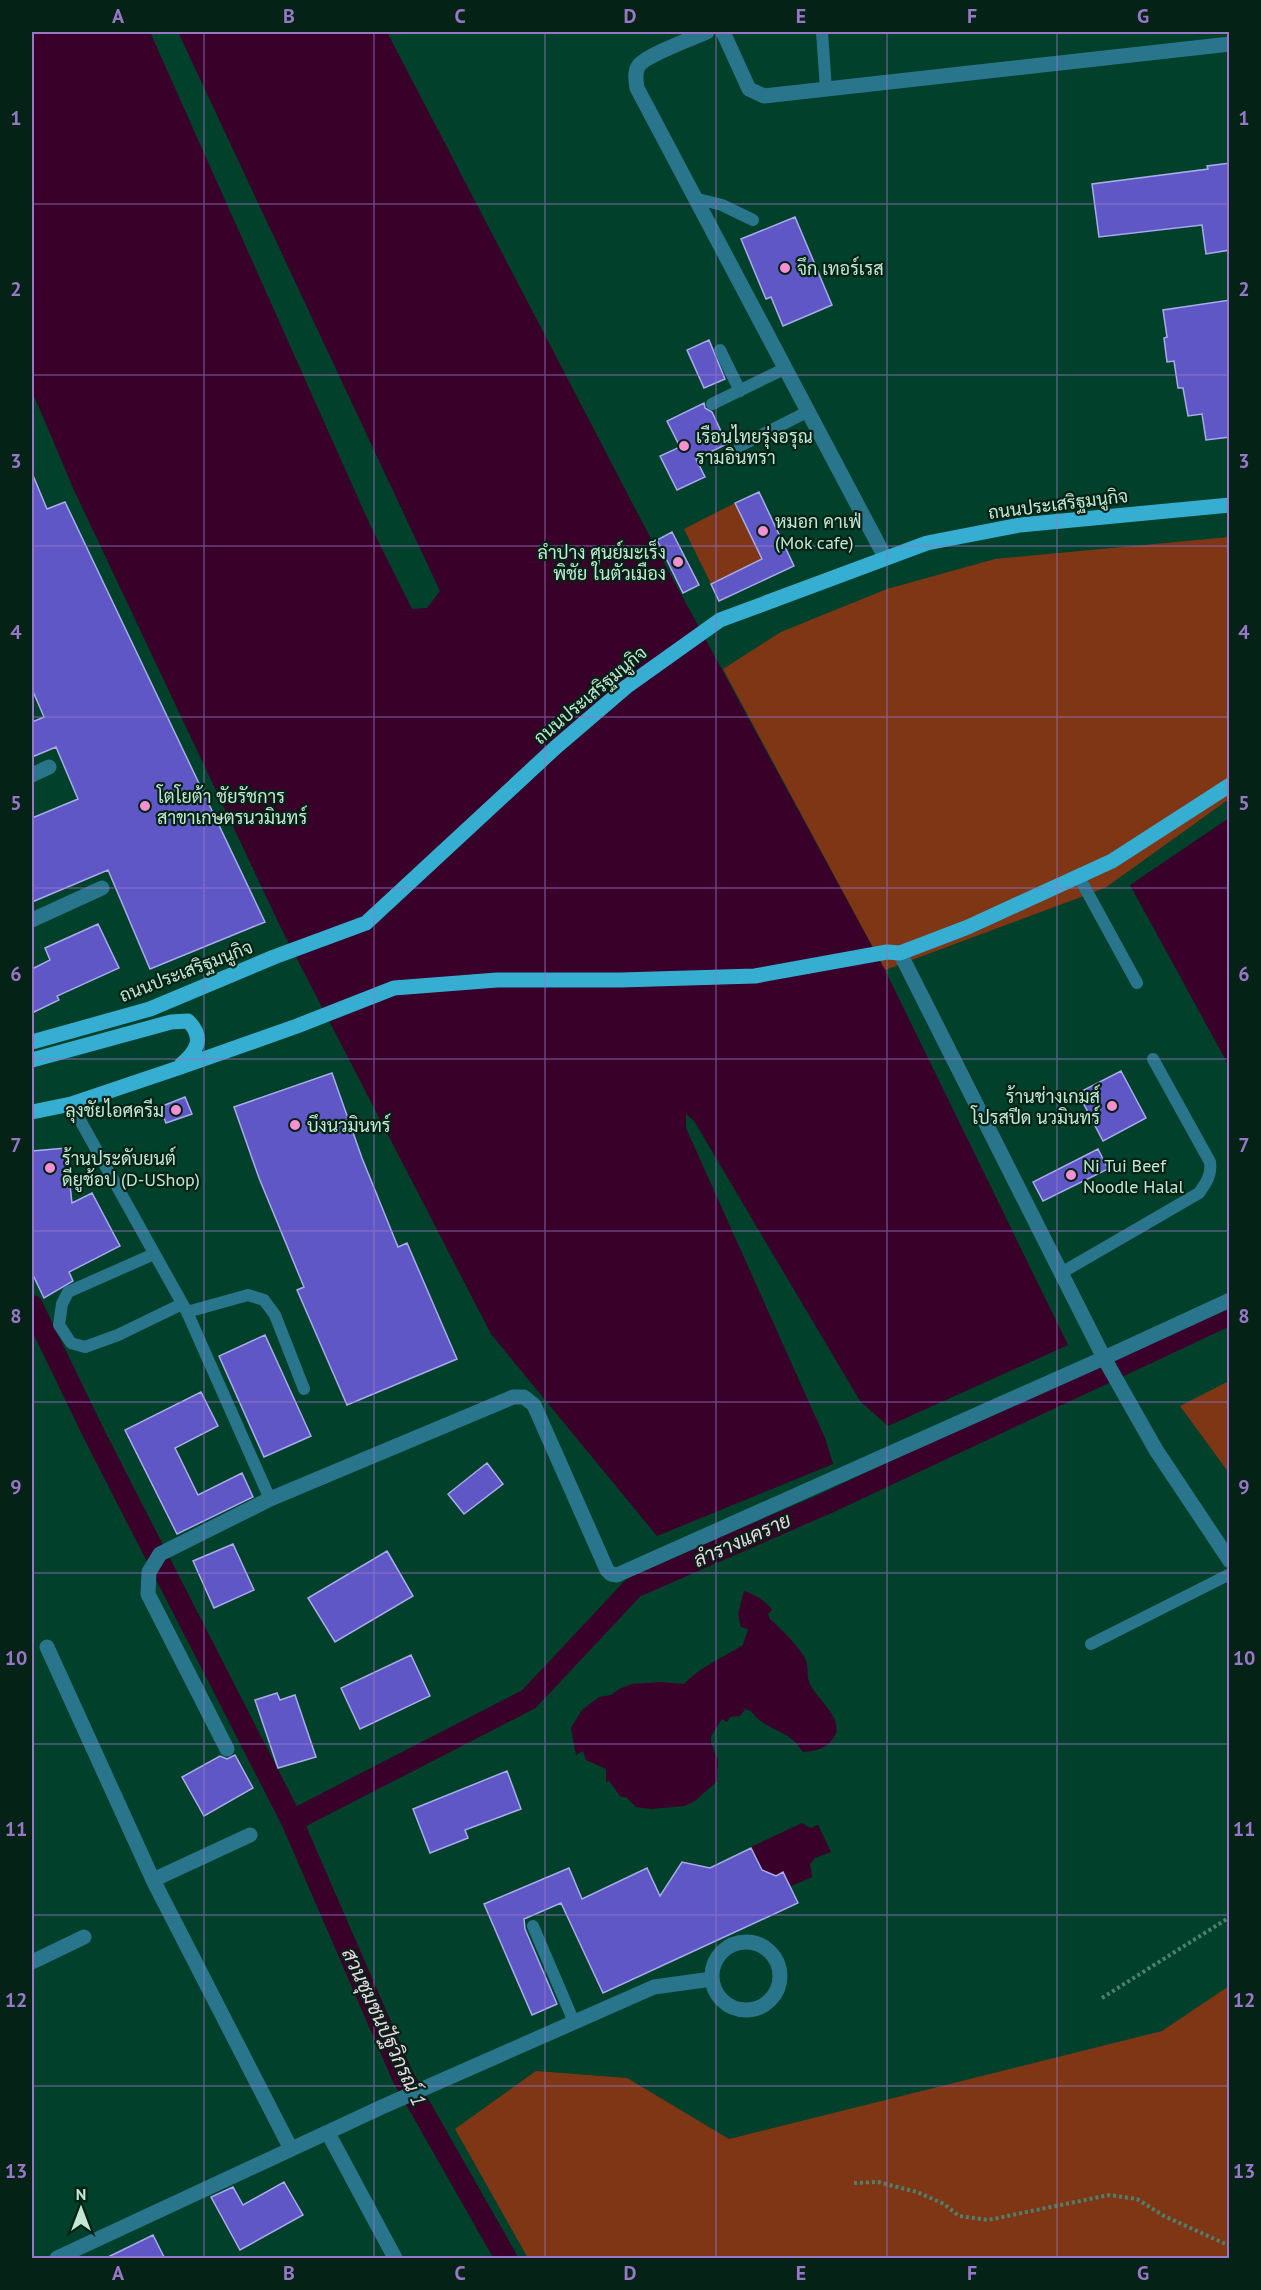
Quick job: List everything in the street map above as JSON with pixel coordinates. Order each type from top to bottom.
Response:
[{"type":"main road","name":"ถนนประเสริฐมนูกิจ","points":[[32,1042],[150,1009],[274,957],[366,923],[556,747],[626,687],[720,620],[927,543],[1020,525],[1230,505]]},
{"type":"main road","points":[[32,1112],[71,1104],[178,1068],[297,1026],[394,988],[497,980],[621,980],[755,976],[894,953],[968,927],[1112,861],[1230,785]]},
{"type":"main road","points":[[32,1060],[171,1022],[188,1021],[195,1028],[199,1040],[193,1055],[178,1068]]},
{"type":"street","points":[[707,32],[656,55],[639,66],[635,76],[637,88],[885,557]]},
{"type":"street","points":[[723,32],[749,89],[764,96],[1230,44]]},
{"type":"street","points":[[32,775],[49,767]]},
{"type":"street","points":[[32,920],[102,888]]},
{"type":"street","points":[[894,953],[1106,1362],[1155,1450],[1230,1562]]},
{"type":"street","points":[[227,1749],[148,1593],[149,1572],[157,1559],[270,1499],[513,1397],[524,1397],[534,1405],[607,1570],[617,1575],[1106,1362],[1230,1300]]},
{"type":"street","points":[[47,1647],[153,1880],[291,2149]]},
{"type":"street","points":[[153,1880],[250,1835]]},
{"type":"street","points":[[32,1962],[84,1937]]},
{"type":"street","points":[[743,1941],[764,1946],[778,1963],[781,1974],[774,1996],[765,2004],[754,2009],[743,2010],[731,2007],[722,2000],[715,1990],[712,1979],[712,1968],[716,1958],[723,1950],[743,1941]]},
{"type":"street","points":[[57,2259],[401,2098],[574,2022],[654,1988],[712,1979]]},
{"type":"street","points":[[328,2133],[395,2259]]},
{"type":"lane","points":[[822,32],[826,89]]},
{"type":"lane","points":[[694,198],[722,205],[753,220]]},
{"type":"lane","points":[[720,350],[740,391]]},
{"type":"lane","points":[[712,404],[784,369]]},
{"type":"lane","points":[[740,446],[807,412]]},
{"type":"lane","points":[[1079,877],[1137,983]]},
{"type":"lane","points":[[1061,1273],[1199,1193],[1208,1180],[1211,1170],[1210,1162],[1154,1059]]},
{"type":"lane","points":[[71,1104],[185,1308],[270,1499]]},
{"type":"lane","points":[[154,1254],[68,1292],[62,1304],[59,1325],[71,1343],[85,1347],[185,1308],[248,1295],[264,1299],[275,1316],[304,1389]]},
{"type":"lane","points":[[1091,1644],[1230,1574]]},
{"type":"lane","points":[[533,1926],[574,2022]]},
{"type":"path","points":[[1102,1998],[1230,1917]]},
{"type":"path","points":[[854,2183],[878,2182],[908,2189],[944,2204],[959,2216],[987,2220],[1021,2215],[1109,2195],[1137,2199],[1164,2216],[1230,2246]]},
{"type":"shaded area","points":[[32,32],[150,32],[371,527],[412,609],[427,608],[440,591],[178,32],[387,32],[650,537],[885,970],[1068,1345],[888,1426],[860,1401],[694,1121],[686,1114],[686,1128],[825,1438],[833,1464],[657,1536],[491,1334],[281,928],[73,488],[32,391]]},
{"type":"shaded area","points":[[735,503],[762,559],[711,584],[684,529]]},
{"type":"shaded area","points":[[1229,537],[1229,799],[1105,888],[885,970],[723,669],[781,632],[887,589],[995,559]]},
{"type":"shaded area","points":[[1229,818],[1229,1066],[1130,885]]},
{"type":"shaded area","points":[[1229,1381],[1229,1473],[1180,1406]]},
{"type":"shaded area","points":[[744,1591],[770,1607],[772,1610],[768,1614],[770,1619],[804,1656],[810,1684],[834,1718],[836,1733],[832,1740],[823,1747],[803,1752],[792,1739],[745,1709],[740,1716],[730,1717],[727,1722],[722,1719],[711,1736],[711,1743],[718,1760],[717,1781],[695,1801],[684,1806],[651,1809],[636,1807],[626,1797],[621,1797],[609,1781],[606,1782],[606,1769],[586,1760],[583,1751],[576,1755],[571,1728],[582,1710],[599,1697],[611,1695],[632,1684],[661,1682],[684,1684],[704,1668],[743,1645],[748,1629],[741,1627],[738,1614]]},
{"type":"shaded area","points":[[802,1823],[810,1828],[818,1825],[831,1852],[815,1858],[810,1864],[812,1877],[791,1886],[783,1873],[776,1876],[762,1870],[751,1847]]},
{"type":"shaded area","points":[[1229,1986],[1229,2258],[528,2258],[455,2129],[536,2071],[627,2078],[729,2139],[1162,2031]]},
{"type":"building","points":[[1230,163],[1230,250],[1206,254],[1202,225],[1099,237],[1092,184],[1208,169],[1207,166]]},
{"type":"building","name":"จึก เทอร์เรส","points":[[795,217],[832,305],[783,326],[771,297],[766,299],[741,239]]},
{"type":"building","points":[[1230,300],[1230,437],[1206,440],[1202,414],[1188,416],[1183,388],[1178,388],[1174,361],[1167,362],[1164,338],[1167,337],[1163,310]]},
{"type":"building","points":[[709,340],[725,379],[704,388],[687,350]]},
{"type":"building","name":"เรือนไทยรุ่งอรุณ รามอินทรา","points":[[704,403],[705,408],[712,412],[727,444],[696,459],[705,477],[677,490],[660,456],[680,447],[667,421]]},
{"type":"building","name":"โตโยต้า ชัยรัชการ สาขาเกษตรนวมินทร์","points":[[32,473],[47,509],[65,502],[265,922],[150,969],[108,870],[32,902],[32,818],[78,799],[56,747],[32,757],[32,722],[44,717],[32,689]]},
{"type":"building","name":"หมอก คาเฟ่ (Mok cafe)","points":[[759,492],[794,566],[719,601],[711,584],[762,559],[735,503]]},
{"type":"building","name":"ลำปาง ศูนย์มะเร็ง พิชัย ในตัวเมือง","points":[[672,532],[699,585],[683,593],[657,540]]},
{"type":"building","points":[[98,924],[119,968],[57,996],[59,1000],[32,1013],[32,969],[50,960],[45,948]]},
{"type":"building","name":"ร้านช่างเกมส์ โปรสปีด นวมินทร์","points":[[1121,1071],[1146,1118],[1103,1141],[1078,1093]]},
{"type":"building","points":[[332,1073],[362,1158],[398,1247],[407,1243],[457,1359],[347,1405],[297,1290],[304,1287],[259,1178],[234,1107]]},
{"type":"building","name":"ลุงชัยไอศครีม","points":[[185,1097],[192,1114],[166,1123],[160,1107]]},
{"type":"building","points":[[66,1148],[72,1203],[92,1193],[120,1246],[69,1272],[73,1281],[44,1298],[32,1273],[32,1151]]},
{"type":"building","name":"Ni Tui Beef Noodle Halal","points":[[1098,1149],[1108,1169],[1043,1201],[1033,1182]]},
{"type":"building","points":[[265,1335],[311,1436],[264,1457],[219,1356]]},
{"type":"building","points":[[201,1392],[218,1426],[175,1448],[198,1495],[242,1473],[253,1497],[177,1534],[125,1430]]},
{"type":"building","points":[[487,1463],[503,1484],[464,1514],[448,1494]]},
{"type":"building","points":[[233,1544],[254,1590],[214,1608],[193,1561]]},
{"type":"building","points":[[387,1551],[413,1596],[335,1642],[308,1598]]},
{"type":"building","points":[[411,1655],[430,1696],[360,1729],[341,1688]]},
{"type":"building","points":[[277,1693],[280,1700],[295,1695],[316,1757],[278,1768],[255,1700]]},
{"type":"building","points":[[235,1755],[253,1788],[204,1816],[182,1777],[220,1756],[227,1759]]},
{"type":"building","points":[[507,1771],[521,1809],[465,1830],[468,1838],[430,1853],[413,1809]]},
{"type":"building","points":[[751,1848],[762,1870],[776,1876],[783,1872],[798,1903],[603,1993],[561,1903],[524,1919],[525,1929],[557,2004],[532,2015],[484,1904],[569,1868],[582,1899],[647,1868],[660,1896],[682,1862],[710,1868]]},
{"type":"building","points":[[284,2182],[303,2215],[240,2250],[211,2197],[233,2187],[243,2205]]},
{"type":"building","points":[[153,2235],[165,2259],[104,2259]]},
{"type":"waterway","name":"สวนชุมชนปัฐวิกรณ์ 1","points":[[32,1306],[94,1434],[292,1821],[402,2075],[506,2258]]},
{"type":"waterway","name":"ลำรางแคราย","points":[[292,1821],[529,1699],[634,1587],[827,1503],[1230,1314]]},
{"type":"place","name":"จึก เทอร์เรส","points":[[785,268]]},
{"type":"place","name":"เรือนไทยรุ่งอรุณ รามอินทรา","points":[[684,446]]},
{"type":"place","name":"หมอก คาเฟ่ (Mok cafe)","points":[[763,531]]},
{"type":"place","name":"ลำปาง ศูนย์มะเร็ง พิชัย ในตัวเมือง","points":[[678,562]]},
{"type":"place","name":"โตโยต้า ชัยรัชการ สาขาเกษตรนวมินทร์","points":[[145,806]]},
{"type":"place","name":"ร้านช่างเกมส์ โปรสปีด นวมินทร์","points":[[1112,1106]]},
{"type":"place","name":"ลุงชัยไอศครีม","points":[[176,1110]]},
{"type":"place","name":"บึงนวมินทร์","points":[[295,1125]]},
{"type":"place","name":"ร้านประดับยนต์ ดียูช้อป (D-UShop)","points":[[50,1168]]},
{"type":"place","name":"Ni Tui Beef Noodle Halal","points":[[1071,1175]]}]
